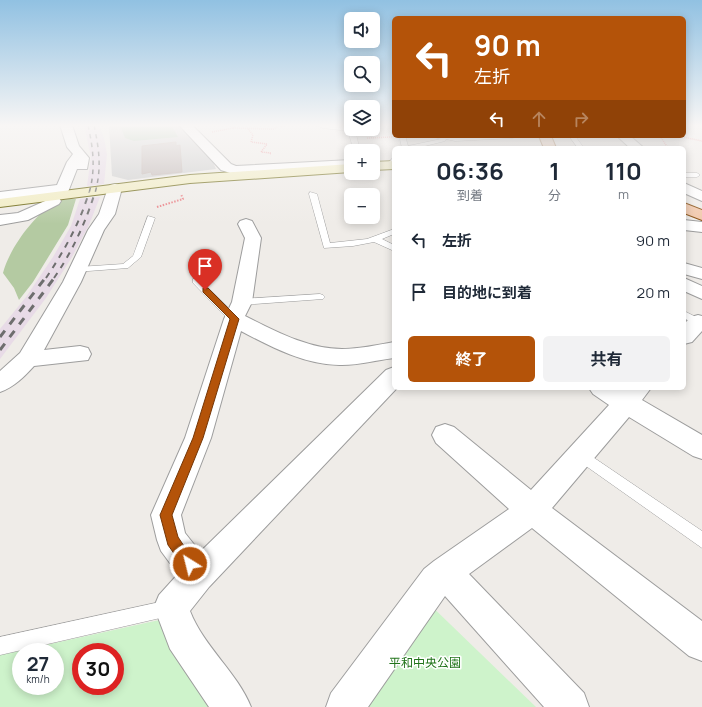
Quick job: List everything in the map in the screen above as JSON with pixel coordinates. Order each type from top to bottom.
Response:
[{"type":"main road","points":[[686,209],[702,215]]},
{"type":"street","points":[[0,196],[63,189],[73,162],[77,158]]},
{"type":"street","points":[[77,193],[83,158]]},
{"type":"street","points":[[218,158],[226,167],[235,170],[344,164]]},
{"type":"street","points":[[380,163],[392,162]]},
{"type":"street","points":[[380,165],[392,162]]},
{"type":"street","points":[[0,203],[236,174],[344,168]]},
{"type":"street","points":[[0,383],[28,359],[78,270],[96,230],[107,214],[115,188]]},
{"type":"street","points":[[686,188],[702,197]]},
{"type":"street","points":[[0,220],[22,217],[54,201]]},
{"type":"street","points":[[198,576],[172,540],[166,515],[198,438],[238,310],[253,238],[246,224]]},
{"type":"street","points":[[686,224],[702,227]]},
{"type":"street","points":[[686,269],[702,274]]},
{"type":"street","points":[[686,285],[702,293]]},
{"type":"street","points":[[238,310],[260,332],[295,347],[336,357],[392,350]]},
{"type":"street","points":[[686,334],[695,320]]},
{"type":"street","points":[[28,359],[80,354]]},
{"type":"street","points":[[232,707],[182,638],[171,607],[198,576],[392,378]]},
{"type":"street","points":[[609,390],[633,396],[702,448]]},
{"type":"street","points":[[345,707],[436,581],[445,572],[532,510],[633,396]]},
{"type":"street","points":[[445,435],[532,510],[702,643]]},
{"type":"street","points":[[445,572],[570,707]]},
{"type":"lane","points":[[686,175],[697,175]]},
{"type":"lane","points":[[313,194],[327,246],[366,243],[392,232]]},
{"type":"lane","points":[[78,270],[125,266],[137,257],[151,213]]},
{"type":"lane","points":[[376,240],[392,247]]},
{"type":"lane","points":[[196,281],[238,310],[320,297]]},
{"type":"lane","points":[[581,455],[702,540]]},
{"type":"lane","points":[[0,646],[171,607]]},
{"type":"path","points":[[273,169],[278,158]]},
{"type":"path","points":[[151,213],[178,201]]},
{"type":"shaded area","points":[[91,158],[107,158],[104,184],[87,186]]},
{"type":"shaded area","points":[[111,158],[211,158],[216,169],[128,180],[112,176]]},
{"type":"shaded area","points":[[100,197],[89,225],[72,257],[46,298],[0,359],[0,329],[26,297],[53,257],[71,226],[80,199]]},
{"type":"green space","points":[[76,199],[68,225],[33,282],[19,300],[14,288],[3,273],[11,253],[24,232],[49,207],[60,200]]},
{"type":"green space","name":"平和中央公園","points":[[420,595],[536,707],[335,707]]},
{"type":"green space","points":[[173,617],[244,707],[0,707],[0,655],[12,652],[12,695],[64,695],[64,643],[55,643]]},
{"type":"building","points":[[142,158],[181,158],[182,172],[152,175],[151,172],[142,174]]},
{"type":"railway","points":[[89,193],[93,158]]},
{"type":"railway","points":[[95,193],[99,158]]},
{"type":"railway","points":[[46,278],[71,236],[81,215],[89,192]]},
{"type":"railway","points":[[54,278],[67,258],[78,236],[95,192]]},
{"type":"railway","points":[[0,337],[46,277]]},
{"type":"railway","points":[[0,350],[55,277]]},
{"type":"route","points":[[190,564],[172,540],[166,515],[198,438],[234,319],[205,290]]}]
